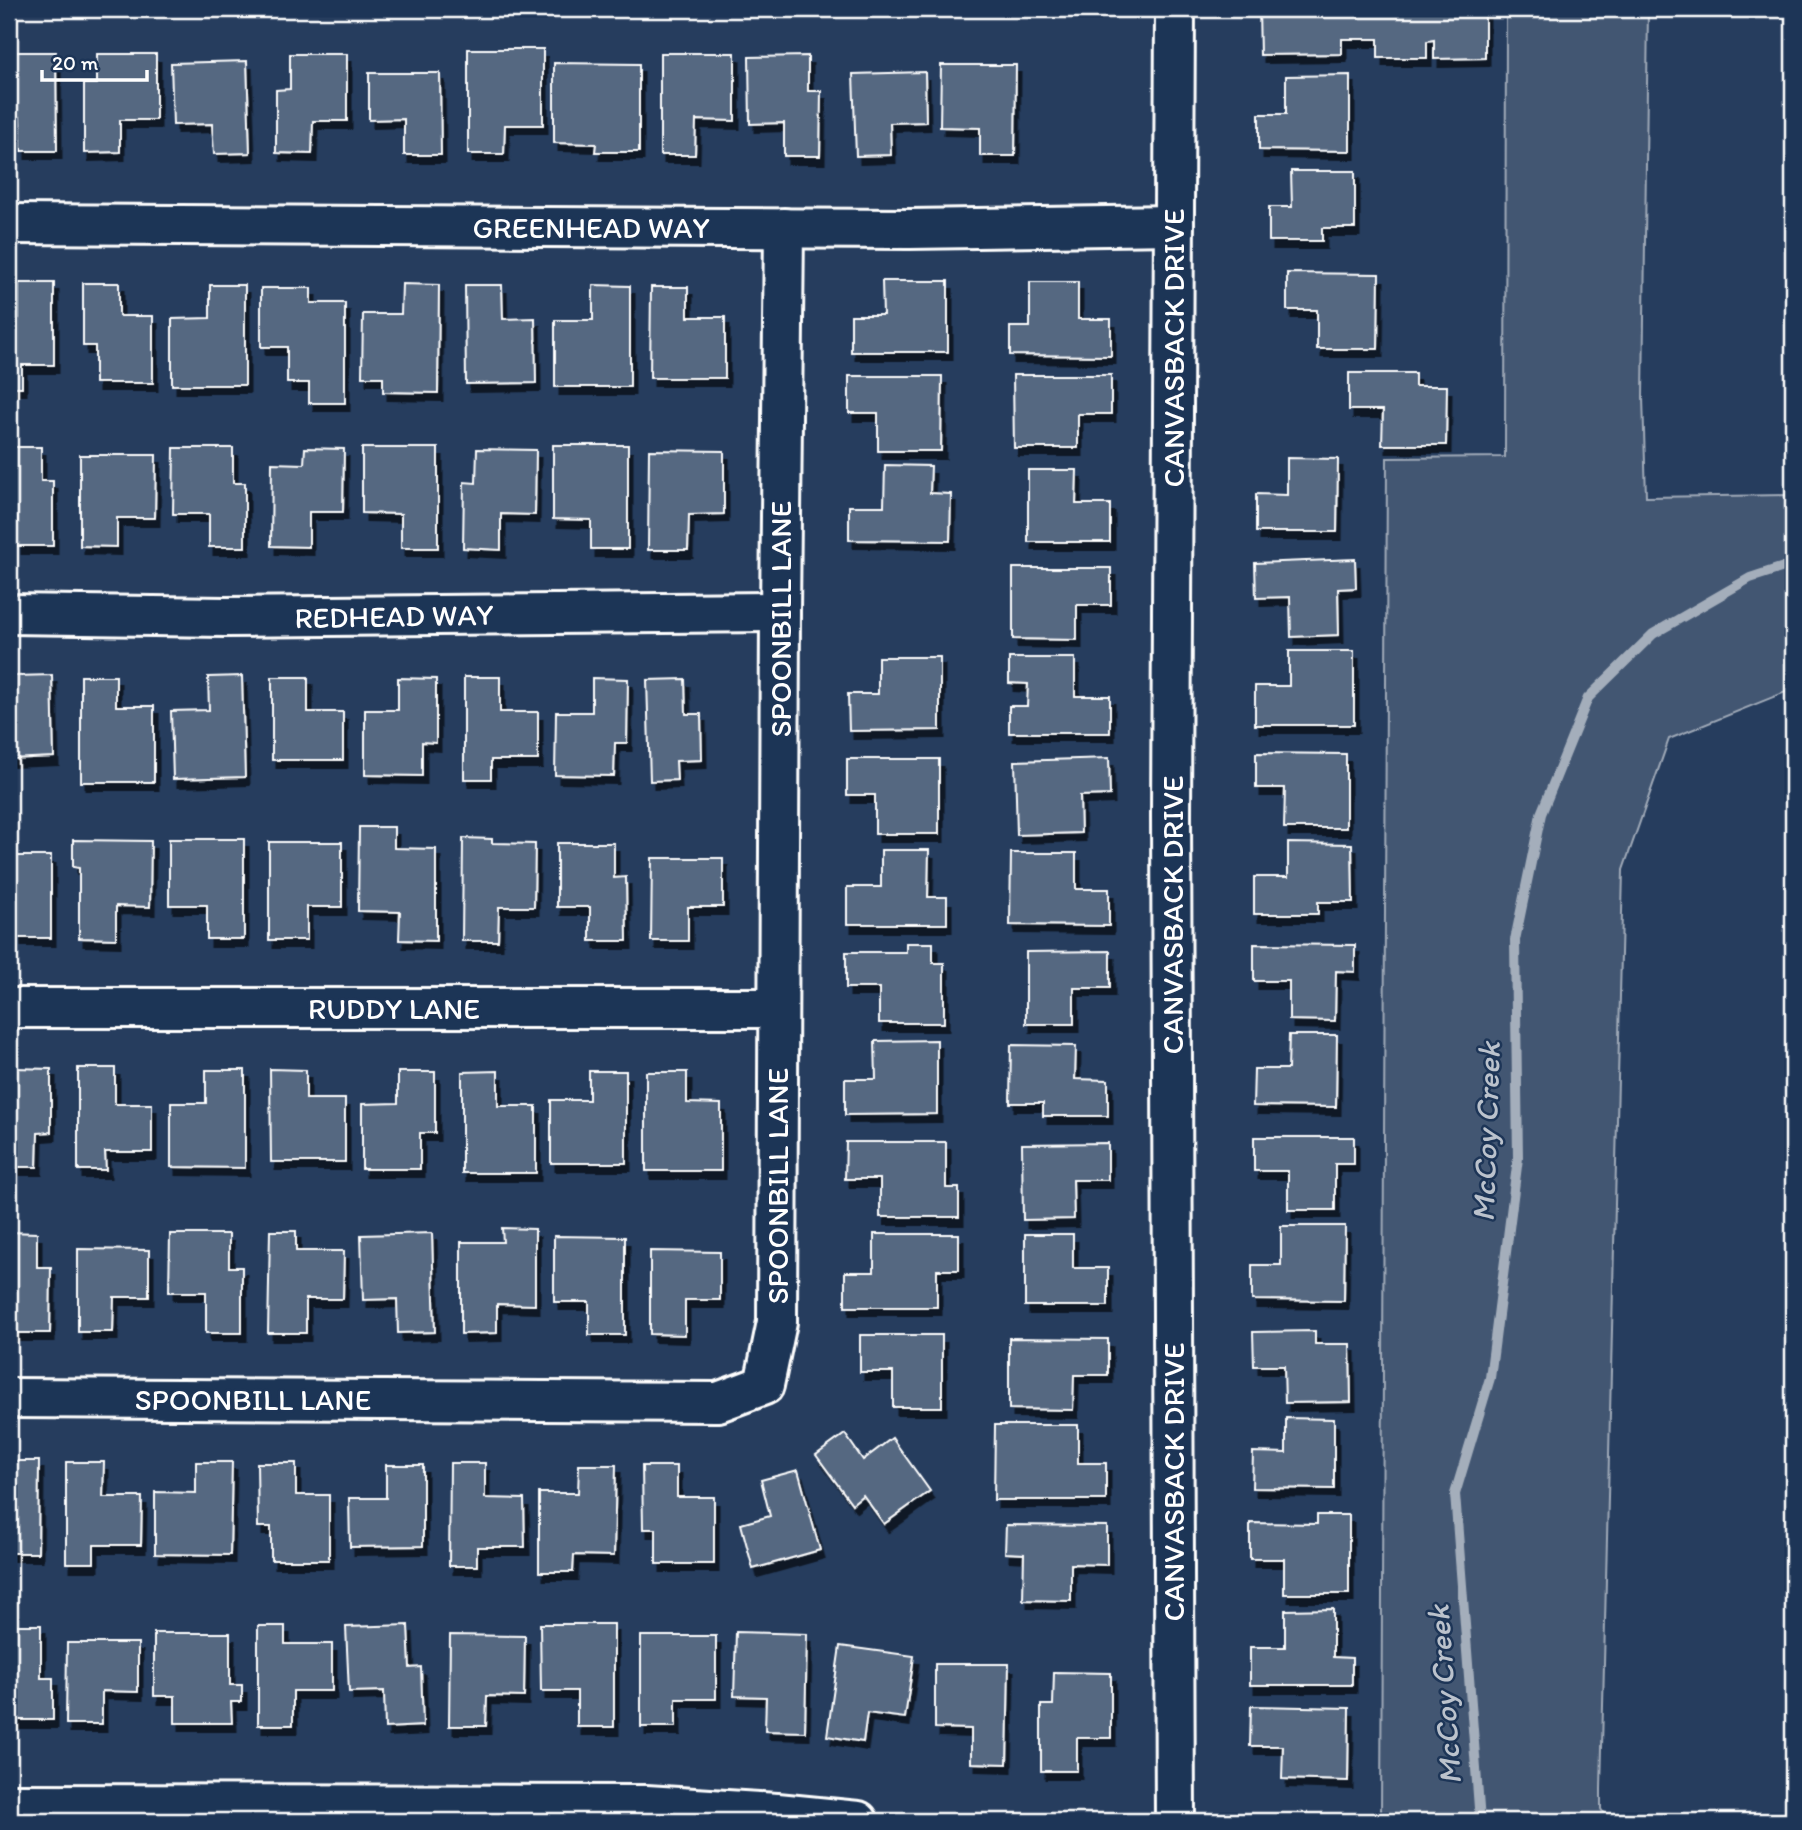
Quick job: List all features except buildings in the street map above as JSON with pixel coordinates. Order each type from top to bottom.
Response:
[{"type":"street","name":"CANVASBACK DRIVE","points":[[1175,9],[1171,844],[1175,1821]]},
{"type":"street","name":"GREENHEAD WAY","points":[[9,224],[910,229],[1174,225]]},
{"type":"street","name":"SPOONBILL LANE","points":[[9,1398],[718,1402],[764,1385],[777,1322],[780,612],[785,228]]},
{"type":"street","name":"REDHEAD WAY","points":[[9,614],[225,617],[780,612]]},
{"type":"street","name":"RUDDY LANE","points":[[9,1008],[778,1008]]},
{"type":"street","points":[[9,1804],[646,1805],[777,1817],[858,1821]]},
{"type":"shaded area","points":[[1506,9],[1648,9],[1643,397],[1646,497],[1793,495],[1793,689],[1669,739],[1623,870],[1601,1789],[1601,1809],[1608,1821],[1381,1821],[1387,458],[1505,457]]},
{"type":"waterway","name":"McCoy Creek","points":[[1480,1821],[1455,1494],[1490,1378],[1518,1158],[1515,940],[1541,814],[1588,698],[1653,634],[1750,578],[1793,564]]}]
